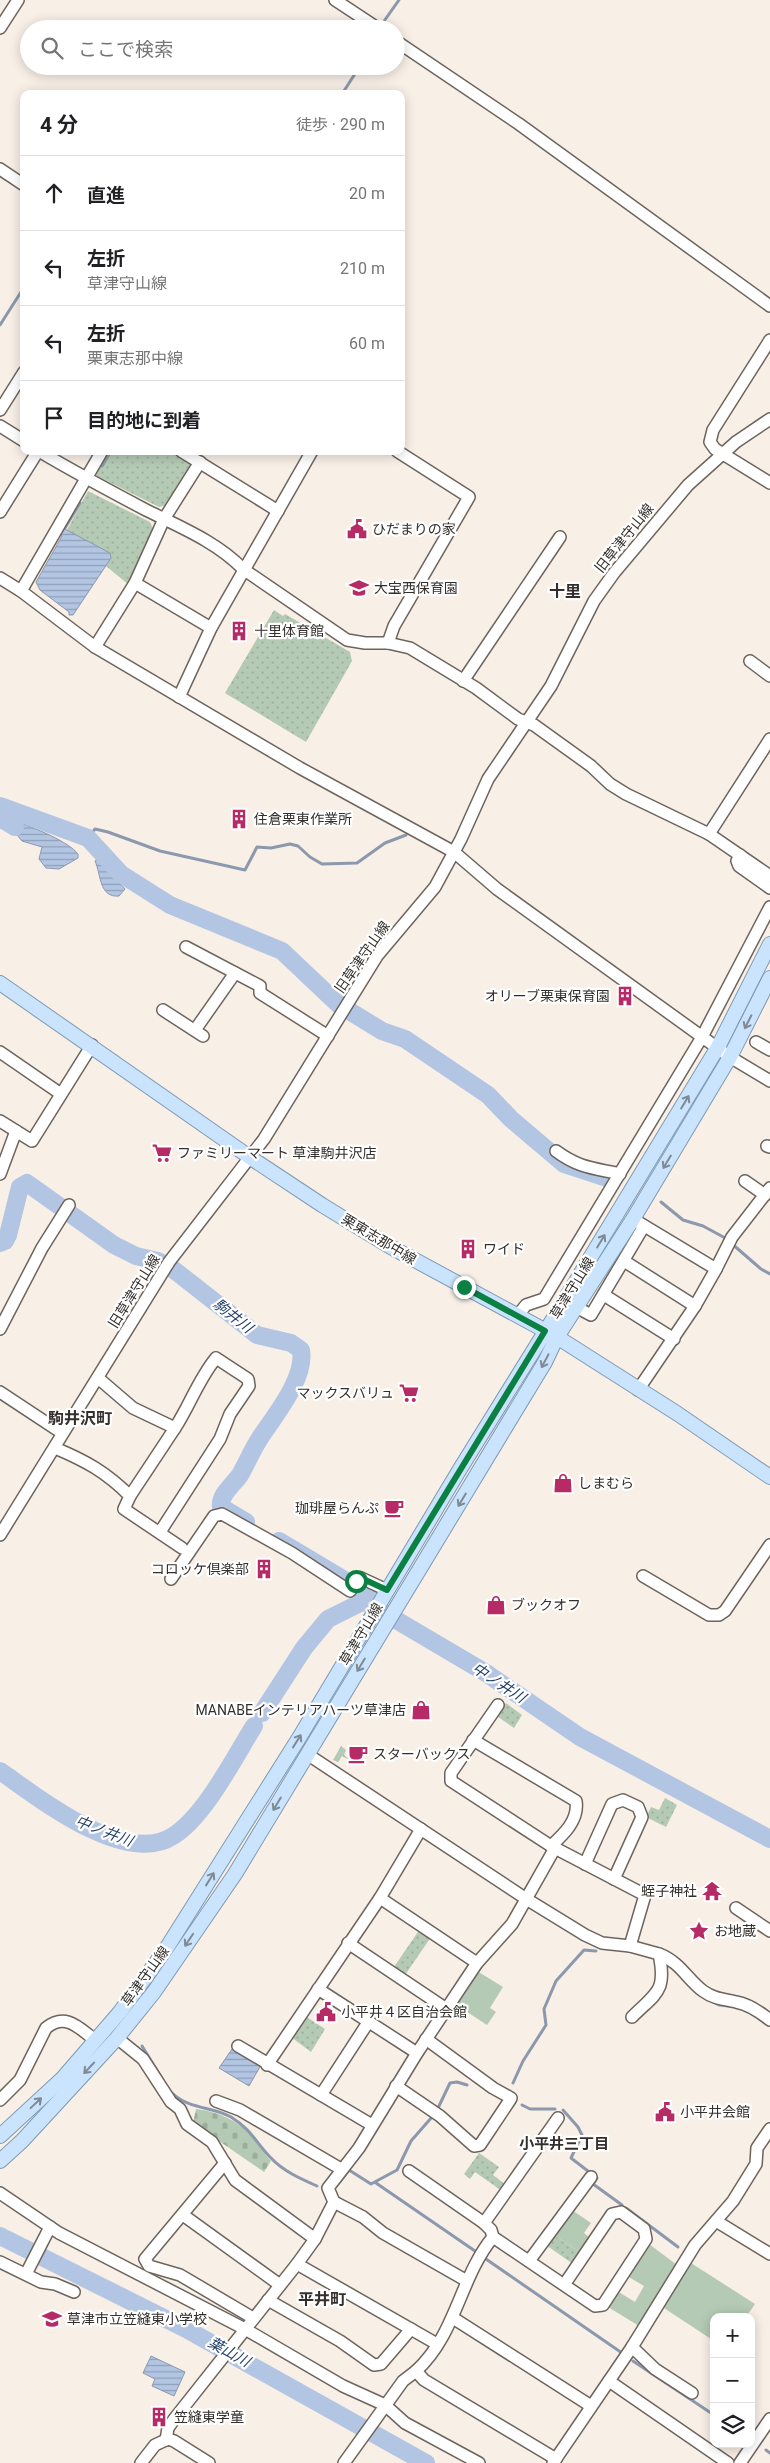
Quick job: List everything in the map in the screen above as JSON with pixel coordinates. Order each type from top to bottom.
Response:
[{"type":"main road","name":"草津守山線","points":[[0,2136],[62,2079],[120,2012],[166,1949],[294,1746],[386,1593],[551,1334],[718,1047],[770,944]]},
{"type":"main road","name":"草津守山線","points":[[0,2161],[22,2141],[117,2038],[154,1992],[235,1874],[545,1362],[551,1334],[576,1307],[638,1223],[730,1057],[770,978]]},
{"type":"main road","name":"栗東志那中線","points":[[0,983],[251,1158],[389,1246],[551,1334],[692,1423],[731,1452],[770,1477]]},
{"type":"street","points":[[0,28],[18,0]]},
{"type":"street","points":[[335,0],[365,20]]},
{"type":"street","points":[[405,47],[519,124],[770,306]]},
{"type":"street","points":[[0,169],[20,182]]},
{"type":"street","points":[[770,340],[713,430],[710,442],[722,454],[770,483]]},
{"type":"street","points":[[0,410],[20,378]]},
{"type":"street","name":"旧草津守山線","points":[[0,1535],[167,1266],[251,1158],[378,956],[435,887],[454,852],[488,779],[551,686],[594,601],[614,573],[688,485],[722,454],[770,419]]},
{"type":"street","points":[[0,426],[20,439]]},
{"type":"street","points":[[0,512],[36,455]]},
{"type":"street","points":[[46,455],[85,478],[205,540],[234,560],[243,569],[347,640],[365,643],[388,643],[410,648],[527,723],[534,725],[626,794],[709,834],[770,876]]},
{"type":"street","points":[[21,591],[99,455]]},
{"type":"street","points":[[188,455],[278,511]]},
{"type":"street","points":[[179,697],[210,628],[310,455]]},
{"type":"street","points":[[388,643],[394,626],[469,496],[403,455]]},
{"type":"street","points":[[95,647],[135,583],[164,519],[200,462]]},
{"type":"street","points":[[463,681],[560,536]]},
{"type":"street","points":[[0,578],[21,591],[95,647],[300,768],[454,852],[497,889],[730,1057],[770,1081]]},
{"type":"street","points":[[135,583],[210,628]]},
{"type":"street","points":[[750,661],[770,676]]},
{"type":"street","points":[[709,834],[770,739]]},
{"type":"street","points":[[740,855],[737,861],[739,866],[770,888]]},
{"type":"street","points":[[518,1315],[526,1305],[544,1299],[702,1037],[770,907]]},
{"type":"street","points":[[186,947],[260,986],[260,993],[328,1036]]},
{"type":"street","points":[[163,1010],[199,1033],[235,973]]},
{"type":"street","points":[[756,1042],[770,1050]]},
{"type":"street","points":[[0,1121],[32,1141],[92,1046]]},
{"type":"street","points":[[0,1052],[61,1094]]},
{"type":"street","points":[[1,1171],[16,1131]]},
{"type":"street","points":[[556,1151],[570,1162],[584,1168],[620,1174]]},
{"type":"street","points":[[638,1390],[695,1306],[729,1242],[768,1191],[745,1182]]},
{"type":"street","points":[[0,1329],[42,1248],[69,1205]]},
{"type":"street","points":[[576,1307],[591,1316],[624,1261],[638,1223],[716,1269]]},
{"type":"street","points":[[624,1261],[695,1306]]},
{"type":"street","points":[[604,1295],[674,1339]]},
{"type":"street","points":[[160,1532],[220,1439],[230,1414],[249,1386],[248,1379],[216,1358],[191,1396],[186,1412],[130,1496],[124,1509],[182,1548]]},
{"type":"street","points":[[98,1378],[133,1408],[175,1428]]},
{"type":"street","points":[[0,1392],[62,1433]]},
{"type":"street","points":[[55,1448],[86,1461],[109,1475],[130,1496]]},
{"type":"street","points":[[171,1579],[214,1516],[222,1514],[292,1553],[350,1591],[361,1578],[386,1593]]},
{"type":"street","points":[[643,1576],[709,1615],[719,1615],[725,1611],[770,1545]]},
{"type":"street","points":[[498,1705],[451,1773],[451,1781],[553,1847],[645,1895],[630,1946]]},
{"type":"street","points":[[467,2282],[383,2233],[363,2216],[334,2202],[328,2188],[359,2148],[417,2053],[477,1963],[512,1924],[528,1900],[553,1847],[566,1832],[577,1811],[576,1801],[473,1740]]},
{"type":"street","points":[[307,1754],[528,1900],[602,1943],[630,1946],[669,1958],[680,1966],[694,1984],[705,1992],[720,1999],[746,2005],[770,2020]]},
{"type":"street","points":[[585,1864],[612,1804],[623,1800],[638,1806],[642,1817],[614,1879]]},
{"type":"street","points":[[267,2065],[380,1898],[421,1829]]},
{"type":"street","points":[[380,1898],[477,1963]]},
{"type":"street","points":[[736,1908],[770,1931]]},
{"type":"street","points":[[348,1943],[446,2008]]},
{"type":"street","points":[[632,2017],[652,1999],[660,1986],[663,1973],[660,1954]]},
{"type":"street","points":[[318,1989],[417,2053]]},
{"type":"street","points":[[0,2100],[20,2080],[46,2028],[54,2022],[61,2020],[71,2022],[95,2040]]},
{"type":"street","points":[[321,2095],[369,2021]]},
{"type":"street","points":[[117,2038],[143,2059],[171,2102],[180,2109],[187,2124],[212,2142],[235,2180],[315,2239]]},
{"type":"street","points":[[396,2086],[440,2116],[474,2146],[480,2146],[510,2100],[511,2098],[492,2088],[426,2039]]},
{"type":"street","points":[[238,2046],[267,2065],[372,2125]]},
{"type":"street","points":[[216,2101],[240,2110],[341,2169]]},
{"type":"street","points":[[484,2223],[558,2118]]},
{"type":"street","points":[[416,2371],[424,2380],[555,2461],[632,2347],[695,2245],[733,2201],[756,2164],[757,2148],[770,2129]]},
{"type":"street","points":[[225,2163],[183,2215],[146,2256],[146,2264],[180,2275],[253,2318]]},
{"type":"street","points":[[409,2171],[484,2223],[491,2230],[493,2237],[595,2306],[603,2305],[646,2240],[644,2229],[621,2212],[612,2214],[564,2285]]},
{"type":"street","points":[[529,2261],[591,2177]]},
{"type":"street","points":[[0,2193],[50,2228],[245,2328],[344,2386],[385,2405],[405,2423],[479,2463]]},
{"type":"street","points":[[166,2440],[168,2428],[315,2239],[334,2202]]},
{"type":"street","points":[[183,2215],[280,2285]]},
{"type":"street","points":[[716,2221],[770,2254]]},
{"type":"street","points":[[26,2274],[50,2228]]},
{"type":"street","points":[[344,2463],[403,2381],[426,2362],[453,2318],[480,2252],[493,2237]]},
{"type":"street","points":[[0,2262],[41,2282],[55,2284],[74,2292]]},
{"type":"street","points":[[297,2264],[437,2344]]},
{"type":"street","points":[[268,2300],[340,2340],[374,2365],[381,2364],[411,2329]]},
{"type":"street","points":[[453,2318],[591,2406]]},
{"type":"street","points":[[632,2347],[655,2369],[692,2392]]},
{"type":"street","points":[[609,2381],[728,2463]]},
{"type":"street","points":[[740,2463],[770,2419]]},
{"type":"street","points":[[141,2463],[156,2445],[166,2440],[174,2441],[209,2463]]},
{"type":"green space","points":[[105,455],[180,455],[189,459],[190,467],[167,505],[159,507],[97,476],[96,469]]},
{"type":"green space","points":[[88,491],[150,522],[153,529],[129,585],[106,566],[111,558],[67,530]]},
{"type":"green space","points":[[274,610],[283,616],[285,614],[350,652],[352,661],[306,742],[225,693]]},
{"type":"green space","points":[[506,1703],[522,1715],[514,1728],[497,1716]]},
{"type":"green space","points":[[341,1746],[346,1750],[344,1755],[351,1761],[342,1756],[338,1762],[333,1760]]},
{"type":"green space","points":[[665,1798],[677,1805],[666,1827],[646,1817],[651,1807],[659,1810]]},
{"type":"green space","points":[[420,1929],[431,1937],[405,1975],[394,1967]]},
{"type":"green space","points":[[477,1971],[503,1987],[490,2008],[496,2012],[487,2025],[455,2004]]},
{"type":"green space","points":[[305,2016],[325,2029],[311,2052],[291,2037]]},
{"type":"green space","points":[[196,2109],[213,2112],[228,2118],[248,2132],[271,2161],[264,2172],[193,2123]]},
{"type":"green space","points":[[479,2153],[499,2167],[493,2175],[506,2185],[502,2191],[475,2172],[470,2179],[464,2174]]},
{"type":"green space","points":[[572,2210],[591,2223],[584,2233],[590,2238],[581,2253],[554,2235]]},
{"type":"green space","points":[[554,2235],[581,2253],[573,2264],[546,2245]]},
{"type":"green space","points":[[649,2244],[677,2265],[639,2326],[608,2307],[617,2291],[635,2302],[644,2286],[627,2276]]},
{"type":"green space","points":[[691,2263],[755,2304],[749,2313],[710,2313],[710,2338],[664,2308]]},
{"type":"water","points":[[63,528],[110,553],[111,558],[73,615],[69,615],[69,612],[40,590],[36,582],[62,536],[60,533]]},
{"type":"water","points":[[20,823],[60,840],[74,849],[78,854],[78,858],[59,869],[46,868],[39,859],[42,847],[22,841],[13,830]]},
{"type":"water","points":[[98,859],[125,889],[119,896],[112,896],[104,889],[95,861]]},
{"type":"water","points":[[232,2049],[261,2065],[249,2086],[219,2068]]},
{"type":"water","points":[[151,2356],[185,2372],[174,2396],[152,2386],[155,2379],[143,2373]]},
{"type":"waterway","points":[[385,20],[399,0]]},
{"type":"waterway","points":[[345,90],[354,75]]},
{"type":"waterway","points":[[0,325],[20,294]]},
{"type":"waterway","points":[[102,466],[109,455]]},
{"type":"waterway","points":[[65,528],[80,503]]},
{"type":"waterway","points":[[0,806],[88,838],[121,874],[170,905],[282,951],[338,1004],[382,1031],[405,1039],[488,1095],[511,1119],[564,1164],[613,1180]]},
{"type":"waterway","points":[[0,818],[15,827]]},
{"type":"waterway","points":[[88,838],[95,829],[160,851],[245,870],[257,847],[271,848],[290,844],[298,846],[310,857],[322,864],[357,863],[385,843],[406,835]]},
{"type":"waterway","name":"駒井川","points":[[0,1243],[5,1241],[8,1235],[20,1187],[27,1183],[114,1245],[136,1256],[158,1261],[174,1270],[257,1335],[291,1343],[301,1350],[299,1372],[288,1396],[257,1443],[240,1475],[222,1498],[221,1507],[246,1522]]},
{"type":"waterway","points":[[661,1202],[683,1220],[703,1226],[727,1239]]},
{"type":"waterway","points":[[731,1243],[761,1269],[770,1274]]},
{"type":"waterway","name":"駒井川","points":[[279,1541],[368,1594],[364,1601]]},
{"type":"waterway","name":"中ノ井川","points":[[364,1601],[486,1673],[580,1737],[770,1839]]},
{"type":"waterway","name":"中ノ井川","points":[[262,1713],[304,1648],[328,1619],[364,1601]]},
{"type":"waterway","name":"中ノ井川","points":[[0,1771],[59,1812],[83,1825],[107,1836],[131,1843],[153,1843],[173,1836],[196,1815],[218,1786],[254,1726]]},
{"type":"waterway","points":[[513,2083],[523,2061],[546,2025],[544,2009],[556,1981],[584,1950],[596,1951]]},
{"type":"waterway","points":[[686,1982],[699,1994]]},
{"type":"waterway","points":[[713,2002],[729,2006]]},
{"type":"waterway","points":[[142,2046],[163,2080]]},
{"type":"waterway","points":[[438,2108],[450,2083],[457,2082],[467,2085]]},
{"type":"waterway","points":[[172,2093],[186,2102],[231,2117],[244,2127],[276,2163],[287,2171],[317,2186]]},
{"type":"waterway","points":[[522,2105],[530,2109],[555,2109]]},
{"type":"waterway","points":[[563,2110],[578,2127],[582,2135],[571,2158],[597,2178],[593,2184],[622,2205]]},
{"type":"waterway","points":[[337,2185],[349,2170],[371,2184],[397,2170],[411,2141],[432,2117]]},
{"type":"waterway","points":[[376,2183],[475,2251]]},
{"type":"waterway","points":[[626,2208],[678,2247]]},
{"type":"waterway","name":"葉山川","points":[[0,2236],[186,2329],[426,2463]]},
{"type":"waterway","points":[[483,2257],[622,2353]]},
{"type":"waterway","points":[[633,2361],[710,2412]]},
{"type":"waterway","points":[[766,2450],[770,2453]]},
{"type":"place","name":"ひだまりの家","points":[[357,529]]},
{"type":"place","name":"大宝西保育園","points":[[359,588]]},
{"type":"place","name":"十里体育館","points":[[239,631]]},
{"type":"place","name":"住倉栗東作業所","points":[[239,819]]},
{"type":"place","name":"オリーブ栗東保育園","points":[[625,996]]},
{"type":"place","name":"ファミリーマート 草津駒井沢店","points":[[162,1153]]},
{"type":"place","name":"ワイド","points":[[468,1249]]},
{"type":"place","name":"マックスバリュ","points":[[409,1393]]},
{"type":"place","name":"しまむら","points":[[563,1483]]},
{"type":"place","name":"珈琲屋らんぷ","points":[[394,1508]]},
{"type":"place","name":"コロッケ倶楽部","points":[[264,1569]]},
{"type":"place","name":"ブックオフ","points":[[496,1605]]},
{"type":"place","name":"MANABEインテリアハーツ草津店","points":[[421,1710]]},
{"type":"place","name":"スターバックス","points":[[358,1754]]},
{"type":"place","name":"蛭子神社","points":[[712,1891]]},
{"type":"place","name":"お地蔵","points":[[699,1931]]},
{"type":"place","name":"小平井４区自治会館","points":[[326,2012]]},
{"type":"place","name":"小平井会館","points":[[665,2112]]},
{"type":"place","name":"草津市立笠縫東小学校","points":[[52,2319]]},
{"type":"place","name":"笠縫東学童","points":[[159,2417]]},
{"type":"district","name":"十里","points":[[565,591]]},
{"type":"district","name":"駒井沢町","points":[[80,1418]]},
{"type":"district","name":"小平井三丁目","points":[[564,2144]]},
{"type":"district","name":"平井町","points":[[322,2299]]},
{"type":"route","points":[[356,1581],[358,1578],[361,1578],[387,1590],[545,1331],[528,1320],[464,1287]]}]
